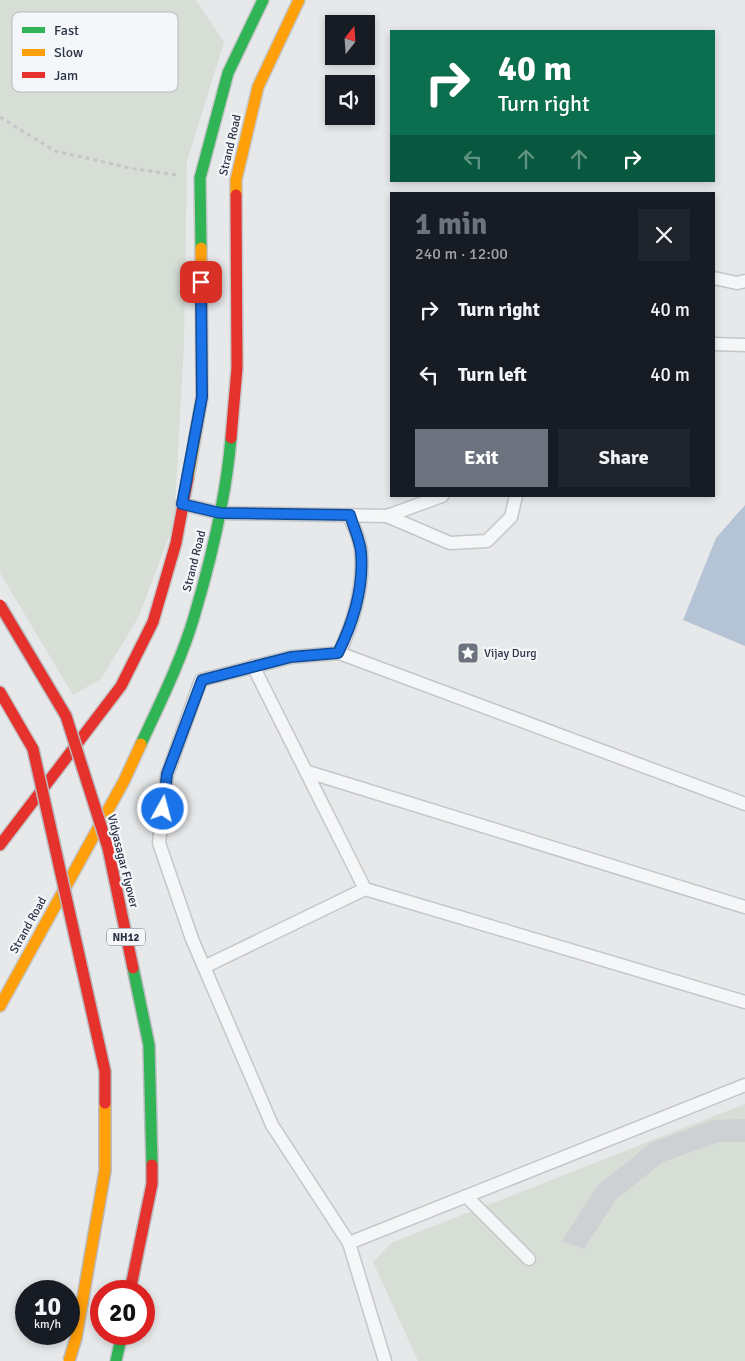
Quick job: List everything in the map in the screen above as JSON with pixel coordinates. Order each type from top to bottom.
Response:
[{"type":"main road","name":"Strand Road","points":[[0,844],[121,686],[153,622],[176,543],[202,397],[200,178],[228,73],[263,0]]},
{"type":"main road","name":"Strand Road","points":[[0,1006],[124,781],[165,691],[194,618],[220,513],[230,447],[237,368],[236,180],[258,87],[299,0]]},
{"type":"main road","name":"Vidyasagar Flyover","points":[[0,605],[66,716],[108,848],[149,1045],[152,1184],[132,1280]]},
{"type":"main road","points":[[0,692],[33,749],[105,1071],[105,1171],[76,1338],[69,1361]]},
{"type":"main road","points":[[116,1361],[120,1345]]},
{"type":"lane","points":[[715,278],[737,283],[745,281]]},
{"type":"lane","points":[[715,344],[745,345]]},
{"type":"lane","points":[[182,504],[220,513],[387,516],[439,497]]},
{"type":"lane","points":[[387,516],[450,543],[487,541],[511,517],[516,497]]},
{"type":"lane","points":[[338,653],[352,627],[360,596],[361,550],[350,515]]},
{"type":"lane","points":[[385,1361],[349,1243],[272,1125],[192,939],[159,843],[167,774],[202,680],[291,657],[338,653],[745,804]]},
{"type":"lane","points":[[253,666],[308,772],[365,889]]},
{"type":"lane","points":[[308,772],[745,907]]},
{"type":"lane","points":[[204,967],[365,889],[745,1002]]},
{"type":"lane","points":[[349,1243],[745,1085]]},
{"type":"lane","points":[[466,1196],[528,1259]]},
{"type":"path","points":[[0,117],[55,151],[130,168],[200,178]]},
{"type":"shaded area","points":[[0,0],[196,0],[224,42],[187,161],[184,344],[174,524],[138,618],[101,679],[73,695],[0,573]]},
{"type":"shaded area","points":[[745,1104],[745,1361],[418,1361],[373,1262],[391,1243]]},
{"type":"water","points":[[745,505],[745,646],[683,620],[716,538]]},
{"type":"building","points":[[745,1119],[745,1142],[719,1142],[663,1162],[616,1199],[584,1249],[562,1241],[598,1185],[651,1143],[713,1120]]},
{"type":"traffic: fast","points":[[201,248],[200,178],[228,73],[263,0]]},
{"type":"traffic: fast","points":[[141,744],[177,666],[194,617],[217,528],[226,483],[231,438]]},
{"type":"traffic: fast","points":[[133,968],[149,1045],[152,1165]]},
{"type":"traffic: fast","points":[[116,1361],[120,1345]]},
{"type":"traffic: slow","points":[[236,195],[236,180],[258,87],[299,0]]},
{"type":"traffic: slow","points":[[188,478],[202,397],[201,248]]},
{"type":"traffic: slow","points":[[0,1006],[124,781],[141,744]]},
{"type":"traffic: slow","points":[[69,1361],[76,1338],[105,1171],[105,1103]]},
{"type":"traffic: jam","points":[[231,438],[237,368],[236,195]]},
{"type":"traffic: jam","points":[[0,845],[121,686],[153,622],[176,543],[188,478]]},
{"type":"traffic: jam","points":[[0,605],[66,716],[108,848],[133,968]]},
{"type":"traffic: jam","points":[[0,692],[33,749]]},
{"type":"traffic: jam","points":[[33,749],[105,1071],[105,1103]]},
{"type":"traffic: jam","points":[[132,1280],[152,1184],[152,1165]]},
{"type":"place","name":"Vijay Durg","points":[[468,653]]},
{"type":"route","points":[[163,809],[167,774],[202,680],[291,657],[338,653],[352,627],[360,596],[361,550],[350,515],[220,513],[182,504],[202,397],[201,282]]}]
